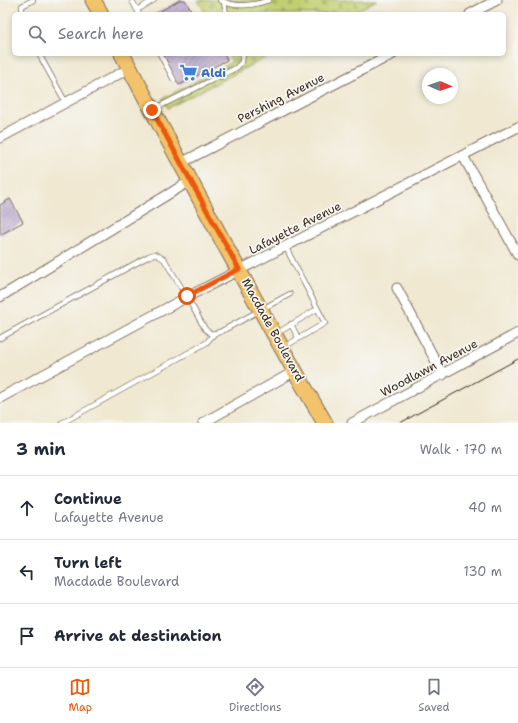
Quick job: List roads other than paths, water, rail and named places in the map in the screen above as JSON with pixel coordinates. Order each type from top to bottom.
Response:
[{"type":"main road","points":[[93,0],[100,12]]},
{"type":"main road","points":[[123,56],[130,68]]},
{"type":"main road","name":"Macdade Boulevard","points":[[130,68],[190,181],[325,423]]},
{"type":"street","points":[[474,12],[497,0]]},
{"type":"street","name":"Pershing Avenue","points":[[181,163],[388,56]]},
{"type":"street","points":[[0,138],[130,68]]},
{"type":"street","name":"Lafayette Avenue","points":[[0,398],[187,296],[518,127]]},
{"type":"street","points":[[463,156],[518,255]]},
{"type":"street","points":[[0,297],[190,181]]},
{"type":"street","points":[[397,288],[443,374]]},
{"type":"street","name":"Woodlawn Avenue","points":[[352,423],[518,333]]},
{"type":"street","points":[[203,423],[295,371]]},
{"type":"lane","points":[[22,12],[22,6],[33,0]]},
{"type":"lane","points":[[132,0],[138,12],[154,0]]},
{"type":"lane","points":[[222,1],[242,6],[260,4],[269,0]]},
{"type":"lane","points":[[222,1],[225,12]]},
{"type":"lane","points":[[41,56],[66,103]]},
{"type":"lane","points":[[161,56],[174,80]]},
{"type":"lane","points":[[152,110],[236,68],[242,62],[243,56]]},
{"type":"lane","points":[[282,348],[325,323],[285,246]]},
{"type":"lane","points":[[0,338],[155,254],[164,259],[205,329],[214,334]]},
{"type":"lane","points":[[62,423],[197,348],[214,334],[290,294]]},
{"type":"lane","points":[[275,334],[317,309]]},
{"type":"lane","points":[[291,324],[298,338]]},
{"type":"tram line","points":[[400,423],[518,359]]},
{"type":"place","name":"Aldi","points":[[188,73]]}]
